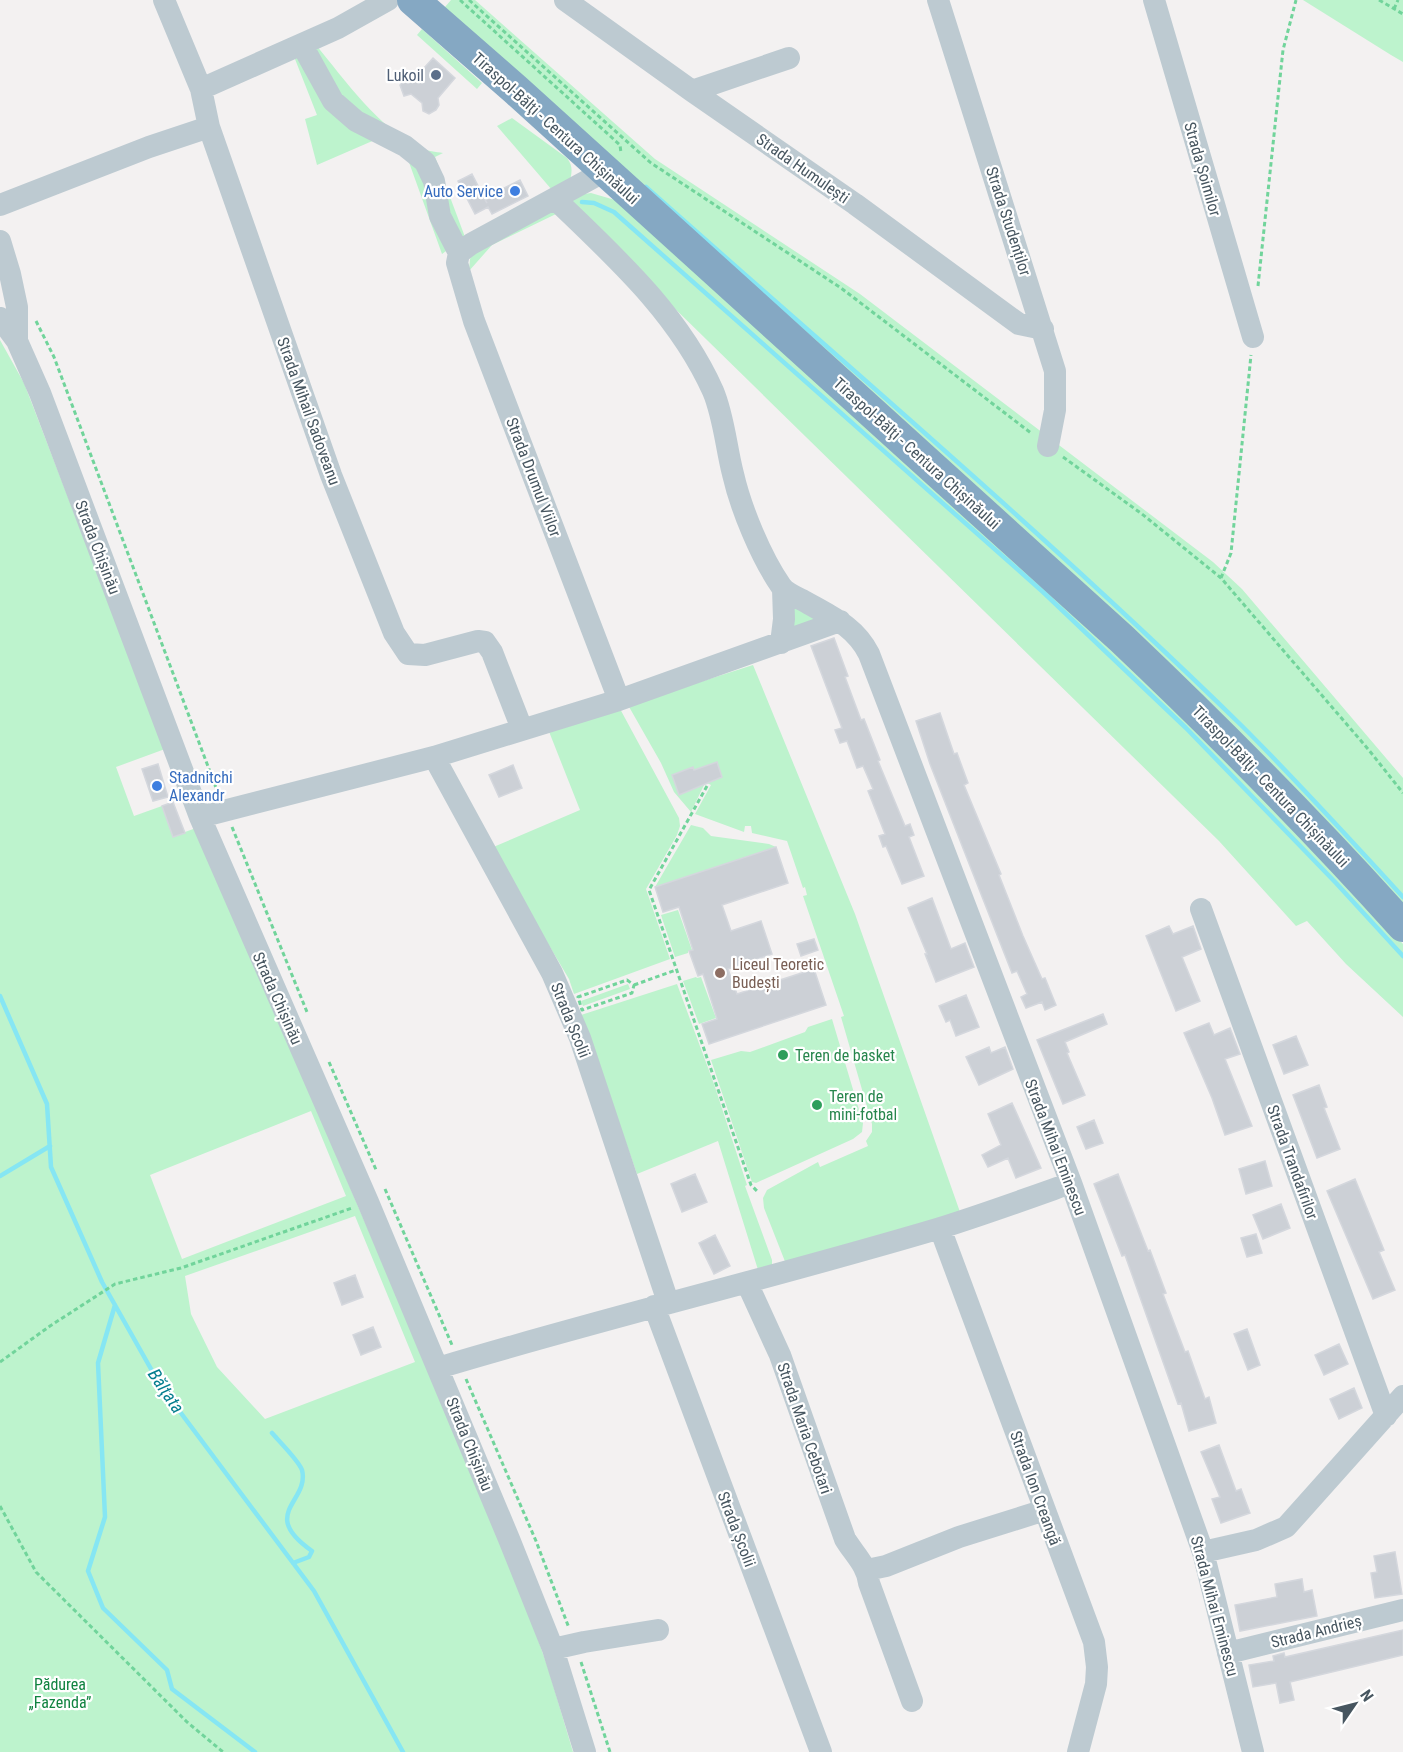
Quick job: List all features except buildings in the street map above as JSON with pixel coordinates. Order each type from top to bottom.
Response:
[{"type":"highway","name":"Tiraspol-Bălţi - Centura Chișinăului","points":[[428,5],[613,163],[1122,639],[1279,792],[1403,926]]},
{"type":"street","name":"Strada Mihail Sadoveanu","points":[[164,0],[201,89],[209,127],[331,475],[394,633],[408,654],[425,655],[478,641],[485,642],[492,652],[522,729]]},
{"type":"street","points":[[201,89],[338,28],[388,0]]},
{"type":"street","name":"Strada Humulești","points":[[564,0],[855,204],[1019,324],[1043,329]]},
{"type":"street","name":"Strada Studenților","points":[[938,0],[1055,370],[1055,410],[1048,446]]},
{"type":"street","name":"Strada Șoimilor","points":[[1154,0],[1253,337]]},
{"type":"street","name":"Strada Drumul Viilor","points":[[304,44],[307,54],[333,101],[356,121],[405,146],[426,162],[434,181],[440,216],[459,253],[457,263],[459,273],[474,321],[619,700]]},
{"type":"street","points":[[692,91],[789,58]]},
{"type":"street","points":[[0,205],[149,147],[209,127]]},
{"type":"street","points":[[459,253],[480,239],[555,199],[613,163]]},
{"type":"street","points":[[555,199],[631,272],[661,307],[696,360],[713,391],[742,504],[770,568],[783,589],[784,619],[781,643]]},
{"type":"street","name":"Strada Chișinău","points":[[0,241],[17,307],[17,341]]},
{"type":"street","name":"Strada Chișinău","points":[[0,318],[17,341],[40,393],[200,817],[368,1202],[448,1365],[553,1649],[585,1752]]},
{"type":"street","name":"Strada Mihai Eminescu","points":[[783,589],[852,630],[869,654],[1071,1184],[1203,1552],[1253,1752]]},
{"type":"street","points":[[200,817],[434,757],[619,700],[840,621]]},
{"type":"street","name":"Strada Școlii","points":[[434,757],[552,973],[580,1038],[661,1304],[821,1752]]},
{"type":"street","name":"Strada Trandafirilor","points":[[1201,909],[1386,1416]]},
{"type":"street","points":[[448,1365],[940,1228],[1071,1184]]},
{"type":"street","name":"Strada Ion Creangă","points":[[940,1228],[1094,1642],[1096,1684],[1078,1752]]},
{"type":"street","name":"Strada Maria Cebotari","points":[[747,1283],[780,1355],[844,1539],[867,1570],[868,1583],[912,1701]]},
{"type":"street","points":[[1203,1552],[1256,1540],[1286,1527],[1403,1396]]},
{"type":"street","points":[[867,1570],[886,1566],[959,1537],[1045,1510]]},
{"type":"street","name":"Strada Andrieș","points":[[1228,1653],[1403,1610]]},
{"type":"street","points":[[553,1649],[658,1629]]},
{"type":"path","points":[[460,0],[620,145],[613,163]]},
{"type":"path","points":[[469,0],[651,163],[841,288],[1048,446],[1142,514],[1221,578],[1403,793]]},
{"type":"path","points":[[1378,0],[1403,14]]},
{"type":"path","points":[[1394,9],[1398,0]]},
{"type":"path","points":[[14,293],[26,305],[38,324],[54,357],[225,811],[310,1018]]},
{"type":"path","points":[[707,786],[650,890],[751,1185],[758,1191]]},
{"type":"path","points":[[634,985],[676,969]]},
{"type":"path","points":[[578,997],[627,980],[634,985]]},
{"type":"path","points":[[582,1010],[632,993],[634,985]]},
{"type":"path","points":[[328,1059],[429,1289],[448,1365],[536,1541],[575,1644],[610,1752]]},
{"type":"path","points":[[0,1362],[115,1284],[181,1268],[368,1202]]},
{"type":"path","points":[[0,1506],[36,1572],[187,1722],[223,1752]]},
{"type":"green space","points":[[451,0],[475,0],[655,159],[860,294],[1213,562],[1242,589],[1403,778],[1403,916],[439,14]]},
{"type":"green space","points":[[1303,0],[1403,0],[1403,62],[1391,55]]},
{"type":"green space","points":[[422,29],[482,83],[477,89],[417,35]]},
{"type":"green space","points":[[316,45],[351,88],[391,129],[421,148],[443,153],[435,157],[465,237],[442,254],[406,154],[377,139],[317,165],[305,119],[317,115],[293,54]]},
{"type":"green space","points":[[512,118],[567,158],[572,169],[570,181],[552,190],[497,126]]},
{"type":"green space","points":[[591,193],[615,200],[1070,606],[1337,869],[1403,944],[1403,1017],[1346,964],[1307,921],[1296,926],[1219,841],[572,208],[571,198]]},
{"type":"green space","points":[[550,208],[556,214],[492,245],[469,271],[470,259],[475,249]]},
{"type":"green space","name":"Pădurea „Fazenda”","points":[[0,340],[24,383],[165,749],[116,767],[134,816],[162,806],[174,836],[196,828],[511,1563],[548,1668],[573,1752],[0,1752]],"holes":[[[311,1111],[346,1196],[182,1259],[150,1175]],[[355,1216],[415,1362],[265,1419],[217,1367],[191,1314],[185,1276]]]},
{"type":"green space","points":[[790,599],[818,619],[791,633]]},
{"type":"green space","points":[[753,665],[855,914],[960,1212],[786,1264],[764,1208],[763,1198],[767,1190],[818,1162],[820,1167],[868,1146],[866,1141],[872,1132],[872,1124],[841,1017],[844,1016],[803,896],[807,895],[805,887],[803,888],[787,841],[752,833],[751,826],[745,826],[744,832],[695,814],[711,785],[707,783],[691,812],[674,792],[661,763],[628,705]]},
{"type":"green space","points":[[619,707],[679,818],[680,826],[677,835],[646,889],[670,959],[574,994],[569,979],[491,848],[580,810],[548,729]]},
{"type":"green space","points":[[691,825],[703,828],[711,836],[776,847],[655,887]]},
{"type":"green space","points":[[678,910],[692,950],[675,957],[661,915]]},
{"type":"green space","points":[[701,977],[716,1018],[699,1024],[683,981]]},
{"type":"green space","points":[[628,984],[630,989],[583,1006],[581,1001]]},
{"type":"green space","points":[[677,984],[714,1084],[747,1185],[745,1186],[772,1260],[772,1269],[759,1273],[718,1141],[637,1174],[581,1015]]},
{"type":"green space","points":[[832,1019],[863,1123],[862,1132],[853,1139],[756,1183],[752,1182],[711,1060],[741,1051],[750,1052],[805,1032],[808,1027]]},
{"type":"waterway","points":[[646,187],[947,453],[1170,656],[1283,768],[1403,897]]},
{"type":"waterway","points":[[582,202],[594,203],[614,212],[1043,592],[1186,728],[1403,956]]},
{"type":"waterway","name":"Bălţata","points":[[0,996],[47,1104],[51,1167],[102,1282],[160,1385],[314,1591],[403,1752]]},
{"type":"waterway","points":[[0,1176],[50,1146]]},
{"type":"waterway","points":[[115,1305],[98,1363],[105,1517],[88,1571],[103,1608],[167,1670],[172,1689],[255,1752]]},
{"type":"waterway","points":[[272,1433],[293,1456],[302,1470],[303,1481],[287,1517],[289,1527],[296,1538],[312,1551],[309,1557],[293,1563]]},
{"type":"place","name":"Lukoil","points":[[436,75]]},
{"type":"place","name":"Auto Service","points":[[515,191]]},
{"type":"place","name":"Stadnitchi Alexandr","points":[[157,786]]},
{"type":"place","name":"Liceul Teoretic Budești","points":[[720,973]]},
{"type":"place","name":"Teren de basket","points":[[783,1055]]},
{"type":"place","name":"Teren de mini-fotbal","points":[[817,1105]]}]
